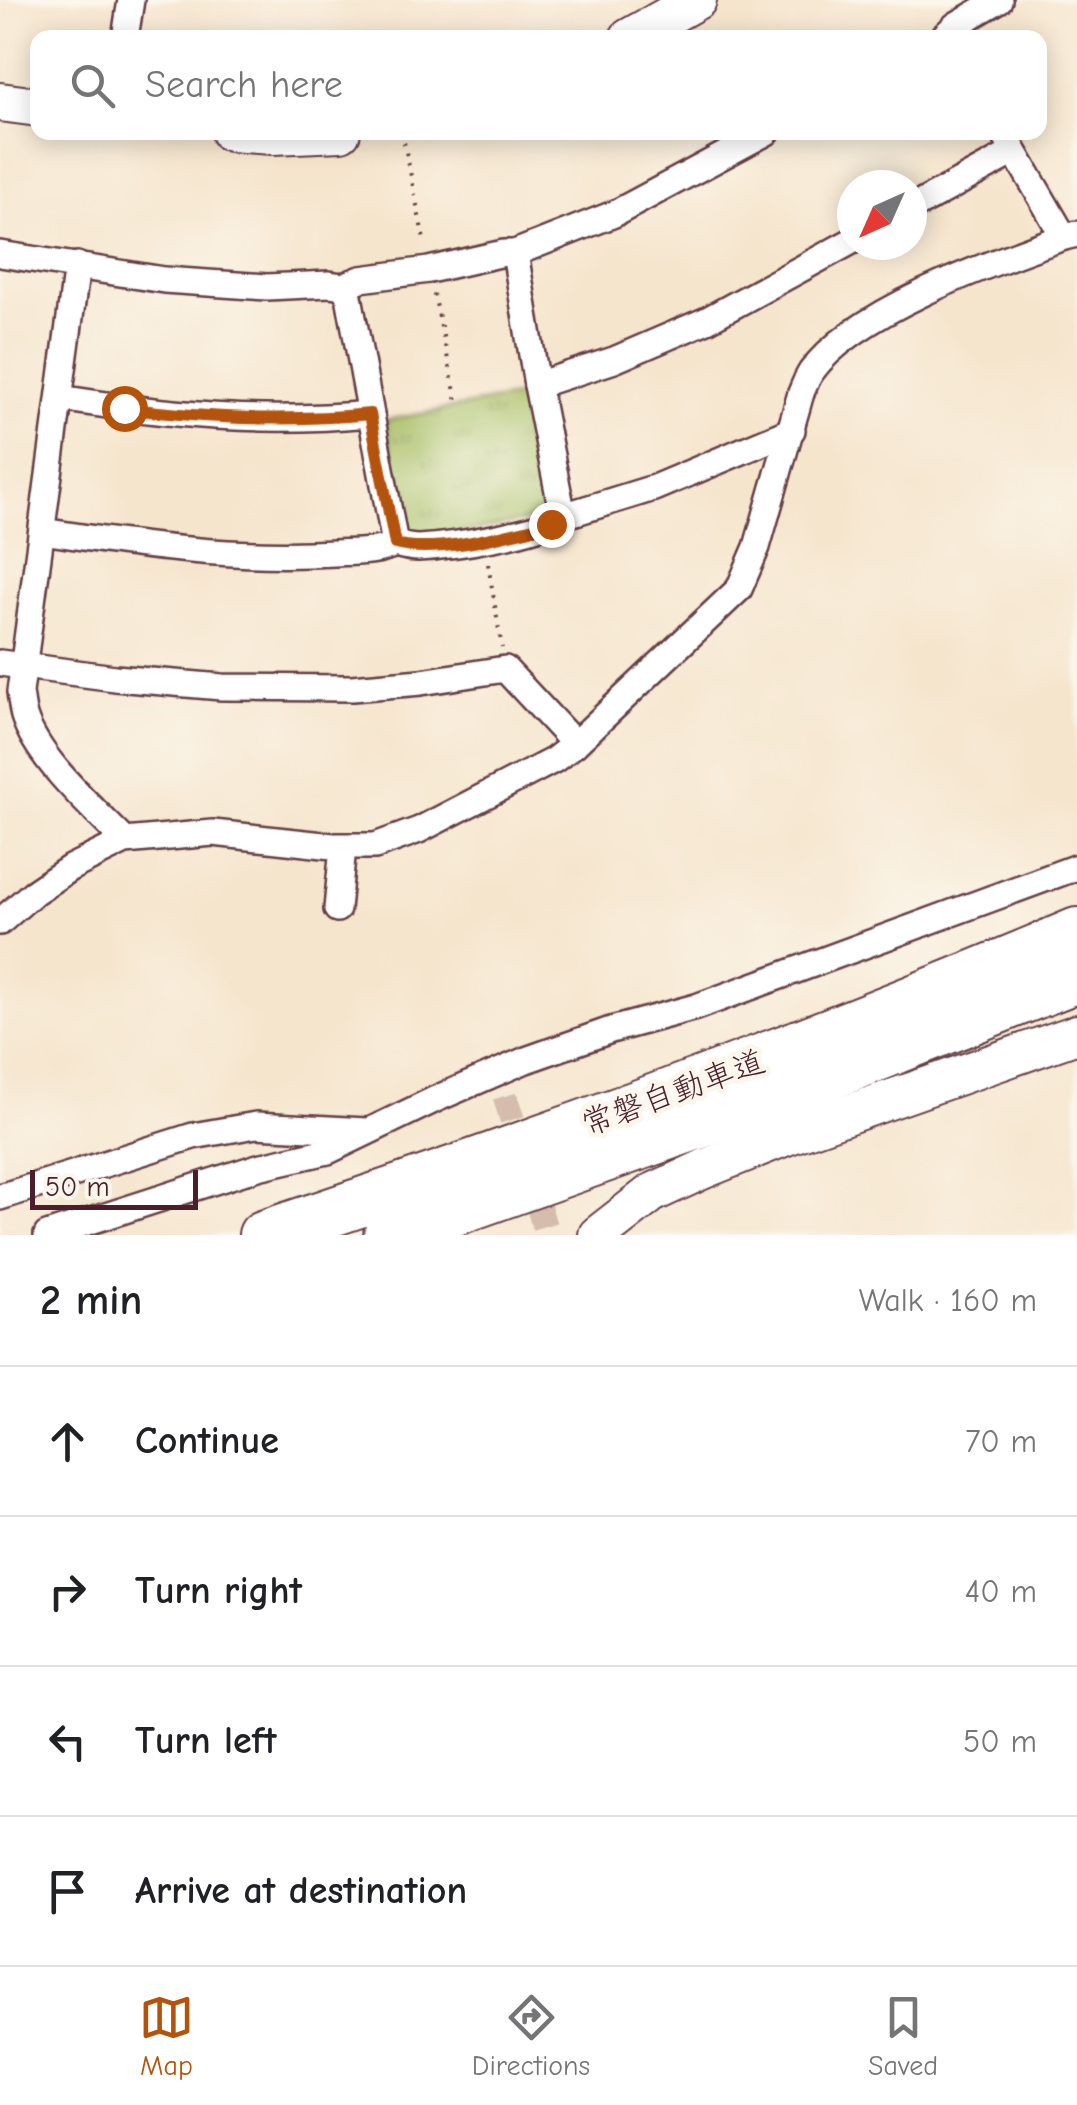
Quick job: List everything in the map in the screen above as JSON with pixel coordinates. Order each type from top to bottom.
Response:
[{"type":"highway","name":"常磐自動車道","points":[[263,1235],[454,1172],[764,1059],[1077,932]]},
{"type":"highway","name":"常磐自動車道","points":[[388,1235],[778,1096],[1077,978]]},
{"type":"street","points":[[126,30],[131,0]]},
{"type":"street","points":[[643,30],[697,0]]},
{"type":"street","points":[[952,30],[999,0]]},
{"type":"street","points":[[0,102],[30,106]]},
{"type":"street","points":[[0,254],[164,280],[267,287],[343,286],[361,278],[430,270],[515,253],[614,214],[752,140]]},
{"type":"street","points":[[0,922],[32,893],[70,868],[125,841],[213,833],[375,846],[419,830],[554,760],[575,744],[739,588],[757,547],[801,393],[811,372],[841,342],[878,316],[978,268],[1071,236],[1009,142],[927,198]]},
{"type":"street","points":[[537,385],[614,360],[708,320],[837,249]]},
{"type":"street","points":[[515,253],[563,516]]},
{"type":"street","points":[[77,265],[42,531],[11,665],[25,718],[38,744],[125,841]]},
{"type":"street","points":[[343,286],[349,296],[395,544]]},
{"type":"street","points":[[60,398],[186,416],[251,420],[370,414]]},
{"type":"street","points":[[42,531],[228,554],[382,550],[395,544],[414,548],[484,539],[551,524],[563,516],[654,488],[792,430]]},
{"type":"street","points":[[11,665],[222,687],[334,688],[421,682],[505,669],[575,744]]},
{"type":"street","points":[[337,909],[343,846]]},
{"type":"street","points":[[47,1235],[258,1167],[328,1151],[438,1098],[501,1084],[526,1060],[831,959],[1077,867]]},
{"type":"street","points":[[598,1235],[652,1193],[704,1170],[786,1136],[1077,1034]]},
{"type":"street","points":[[0,1196],[225,1130],[256,1125],[371,1132]]},
{"type":"path","points":[[404,140],[407,154]]},
{"type":"path","points":[[484,539],[504,656]]},
{"type":"green space","points":[[526,395],[550,516],[409,543],[386,420]]},
{"type":"tunnel","points":[[505,1096],[547,1235]]},
{"type":"route","points":[[124,408],[251,420],[370,414],[395,544],[414,548],[484,539],[551,524]]}]
